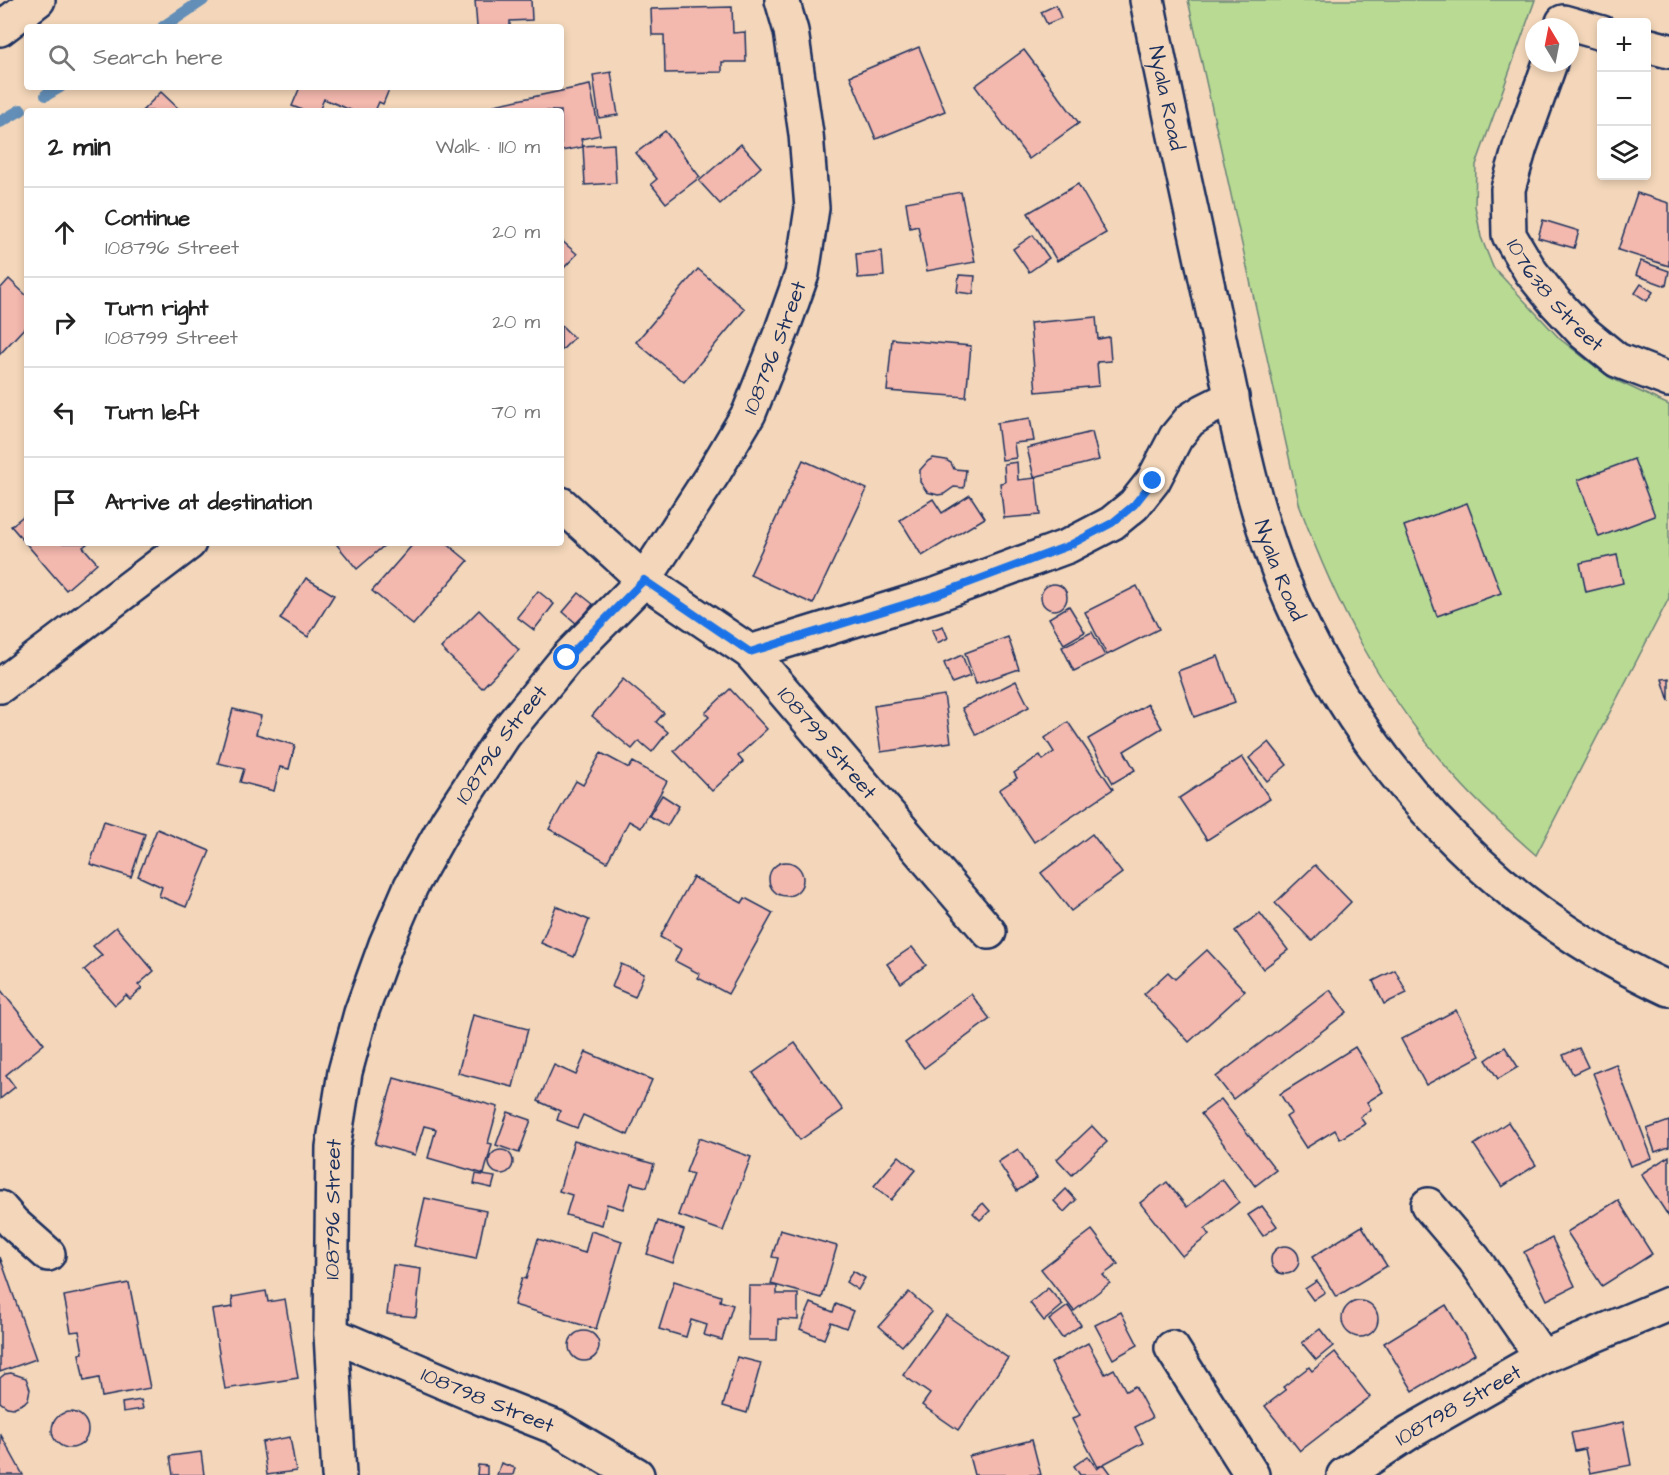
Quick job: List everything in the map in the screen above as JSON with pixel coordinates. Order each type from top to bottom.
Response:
[{"type":"street","points":[[0,29],[38,0]]},
{"type":"street","name":"108796 Street","points":[[339,1475],[331,1334],[333,1147],[345,1072],[362,1013],[386,944],[411,886],[448,820],[504,735],[567,658],[644,580],[749,413],[802,274],[813,208],[806,135],[791,31],[782,0]]},
{"type":"street","name":"Nyala Road","points":[[1147,0],[1232,398],[1259,511],[1279,572],[1304,630],[1334,687],[1369,741],[1416,799],[1452,839],[1496,880],[1594,950],[1669,989]]},
{"type":"street","points":[[1568,16],[1597,30]]},
{"type":"street","points":[[1651,46],[1669,51]]},
{"type":"street","name":"107638 Street","points":[[1547,72],[1520,147],[1508,189],[1509,235],[1531,272],[1584,333],[1617,360],[1669,380]]},
{"type":"street","points":[[750,652],[939,594],[1068,546],[1112,523],[1134,505],[1153,481],[1176,437],[1190,420],[1232,398]]},
{"type":"street","name":"108799 Street","points":[[564,507],[644,580],[750,652],[989,932]]},
{"type":"street","points":[[0,686],[185,546]]},
{"type":"street","name":"108798 Street","points":[[1428,1205],[1474,1259],[1542,1357]]},
{"type":"street","points":[[0,1208],[13,1223],[48,1254]]},
{"type":"street","name":"108798 Street","points":[[1344,1475],[1410,1432],[1542,1357],[1669,1304]]},
{"type":"street","name":"108798 Street","points":[[331,1334],[555,1427],[637,1475]]},
{"type":"street","points":[[1172,1348],[1252,1475]]},
{"type":"green space","points":[[1188,0],[1535,0],[1529,18],[1525,18],[1525,28],[1476,165],[1475,206],[1481,237],[1493,267],[1560,339],[1609,377],[1669,405],[1669,598],[1536,855],[1490,814],[1458,780],[1401,708],[1362,645],[1345,612],[1300,507]]},
{"type":"building","points":[[475,0],[531,0],[532,20],[510,21],[510,24],[477,24]]},
{"type":"building","points":[[1056,5],[1061,18],[1047,24],[1041,12]]},
{"type":"building","points":[[732,7],[733,33],[745,32],[746,62],[722,62],[722,72],[665,73],[664,35],[652,35],[651,9]]},
{"type":"building","points":[[919,47],[945,111],[876,139],[850,76]]},
{"type":"building","points":[[1024,50],[1079,123],[1029,159],[975,86]]},
{"type":"building","points":[[611,72],[618,115],[599,118],[593,75]]},
{"type":"building","points":[[590,85],[600,135],[581,139],[583,147],[564,150],[564,108],[495,108],[494,105]]},
{"type":"building","points":[[299,90],[389,90],[383,104],[379,102],[376,108],[346,108],[324,99],[320,108],[292,106]]},
{"type":"building","points":[[161,92],[178,108],[145,108]]},
{"type":"building","points":[[665,131],[700,177],[666,203],[651,184],[657,179],[636,153]]},
{"type":"building","points":[[614,144],[616,183],[585,185],[583,146]]},
{"type":"building","points":[[741,144],[761,167],[720,204],[699,181]]},
{"type":"building","points":[[1078,184],[1106,233],[1057,261],[1028,213]]},
{"type":"building","points":[[961,192],[975,262],[927,271],[918,226],[910,228],[906,202]]},
{"type":"building","points":[[1637,193],[1669,203],[1669,266],[1618,250]]},
{"type":"building","points":[[1543,220],[1579,231],[1574,248],[1538,238]]},
{"type":"building","points":[[1033,235],[1049,258],[1029,272],[1013,249]]},
{"type":"building","points":[[564,243],[577,254],[564,268]]},
{"type":"building","points":[[882,251],[884,276],[858,278],[856,254]]},
{"type":"building","points":[[1641,261],[1669,271],[1666,286],[1636,275]]},
{"type":"building","points":[[698,269],[745,309],[684,382],[636,342]]},
{"type":"building","points":[[959,275],[975,276],[973,294],[957,292]]},
{"type":"building","points":[[9,279],[24,293],[24,328],[0,354],[0,289]]},
{"type":"building","points":[[1641,284],[1653,292],[1647,301],[1635,293]]},
{"type":"building","points":[[1096,317],[1098,339],[1109,337],[1111,361],[1097,362],[1099,386],[1036,392],[1030,323]]},
{"type":"building","points":[[564,328],[574,338],[564,348]]},
{"type":"building","points":[[892,339],[971,346],[966,397],[887,391]]},
{"type":"building","points":[[1030,418],[1034,441],[1014,443],[1016,458],[1002,460],[997,423]]},
{"type":"building","points":[[1092,432],[1099,460],[1034,477],[1027,448]]},
{"type":"building","points":[[933,458],[946,460],[954,469],[966,470],[964,488],[954,487],[938,495],[927,492],[920,482],[920,470]]},
{"type":"building","points":[[1634,459],[1655,516],[1599,537],[1578,480]]},
{"type":"building","points":[[803,460],[867,489],[813,604],[750,575]]},
{"type":"building","points":[[1017,462],[1018,480],[1036,478],[1040,515],[1004,518],[1000,483],[1005,482],[1004,464]]},
{"type":"building","points":[[970,495],[985,518],[922,556],[900,520],[933,499],[942,513]]},
{"type":"building","points":[[1467,503],[1501,593],[1437,616],[1404,526]]},
{"type":"building","points":[[24,515],[24,541],[11,526]]},
{"type":"building","points":[[28,546],[84,546],[97,563],[66,590]]},
{"type":"building","points":[[338,546],[384,546],[357,569]]},
{"type":"building","points":[[411,546],[450,546],[468,561],[413,625],[372,591]]},
{"type":"building","points":[[1617,555],[1623,583],[1586,592],[1580,563]]},
{"type":"building","points":[[306,578],[334,595],[308,637],[280,619]]},
{"type":"building","points":[[1054,584],[1063,588],[1067,597],[1063,606],[1054,610],[1045,606],[1041,597],[1045,588]]},
{"type":"building","points":[[1137,586],[1159,629],[1107,655],[1085,612]]},
{"type":"building","points":[[538,591],[554,604],[534,630],[517,617]]},
{"type":"building","points":[[579,593],[593,604],[577,624],[563,612]]},
{"type":"building","points":[[1069,606],[1085,632],[1064,644],[1049,618]]},
{"type":"building","points":[[479,610],[519,650],[482,688],[441,648]]},
{"type":"building","points":[[943,626],[948,638],[937,643],[932,630]]},
{"type":"building","points":[[1092,632],[1105,656],[1074,671],[1062,647]]},
{"type":"building","points":[[1008,637],[1019,669],[976,684],[965,653]]},
{"type":"building","points":[[962,655],[970,676],[952,683],[944,663]]},
{"type":"building","points":[[1218,656],[1235,702],[1194,717],[1178,671]]},
{"type":"building","points":[[1669,678],[1669,701],[1662,679]]},
{"type":"building","points":[[623,679],[664,713],[656,722],[668,732],[652,752],[639,741],[632,749],[592,716]]},
{"type":"building","points":[[1016,681],[1029,707],[976,735],[962,708]]},
{"type":"building","points":[[730,689],[767,729],[738,756],[743,762],[712,791],[674,751],[709,717],[705,713]]},
{"type":"building","points":[[944,695],[951,742],[881,752],[874,706]]},
{"type":"building","points":[[1148,704],[1162,728],[1124,751],[1135,770],[1113,783],[1088,739]]},
{"type":"building","points":[[233,709],[261,716],[256,734],[295,745],[289,769],[280,767],[274,791],[240,782],[244,769],[218,763]]},
{"type":"building","points":[[1068,722],[1113,789],[1034,842],[999,790],[1017,778],[1014,773],[1040,755],[1043,760],[1054,752],[1045,738]]},
{"type":"building","points":[[1269,742],[1287,765],[1267,781],[1249,758]]},
{"type":"building","points":[[601,753],[629,768],[633,762],[667,781],[641,828],[629,821],[607,862],[549,829],[576,781],[583,785]]},
{"type":"building","points":[[1242,757],[1270,799],[1207,840],[1179,798]]},
{"type":"building","points":[[662,795],[679,806],[667,826],[649,816]]},
{"type":"building","points":[[104,821],[145,834],[131,877],[90,864]]},
{"type":"building","points":[[157,829],[210,851],[186,907],[159,896],[162,887],[138,876]]},
{"type":"building","points":[[1092,834],[1122,873],[1071,911],[1041,873]]},
{"type":"building","points":[[786,862],[798,867],[803,879],[798,891],[786,896],[774,891],[769,879],[774,867]]},
{"type":"building","points":[[1315,865],[1351,902],[1312,941],[1275,903]]},
{"type":"building","points":[[693,877],[742,903],[745,898],[773,913],[728,994],[698,978],[700,974],[675,961],[681,949],[660,937]]},
{"type":"building","points":[[556,906],[589,920],[574,957],[541,943]]},
{"type":"building","points":[[1260,913],[1288,950],[1263,969],[1235,931]]},
{"type":"building","points":[[116,927],[154,971],[138,985],[142,988],[130,999],[126,995],[115,1005],[84,970],[102,955],[93,946]]},
{"type":"building","points":[[912,947],[926,965],[901,983],[887,964]]},
{"type":"building","points":[[1207,950],[1245,991],[1189,1042],[1144,994],[1168,972],[1175,979]]},
{"type":"building","points":[[621,964],[644,974],[635,997],[612,987]]},
{"type":"building","points":[[1395,970],[1407,993],[1384,1004],[1373,981]]},
{"type":"building","points":[[0,989],[44,1044],[6,1075],[15,1087],[0,1099]]},
{"type":"building","points":[[1330,990],[1347,1012],[1233,1099],[1216,1077]]},
{"type":"building","points":[[971,994],[990,1019],[924,1068],[905,1043]]},
{"type":"building","points":[[1456,1010],[1480,1056],[1426,1085],[1401,1039]]},
{"type":"building","points":[[473,1015],[528,1029],[513,1087],[458,1073]]},
{"type":"building","points":[[795,1043],[843,1110],[800,1140],[753,1073]]},
{"type":"building","points":[[1355,1047],[1383,1092],[1367,1102],[1371,1109],[1360,1117],[1365,1124],[1340,1139],[1335,1130],[1306,1148],[1286,1117],[1292,1113],[1280,1094]]},
{"type":"building","points":[[1505,1047],[1518,1067],[1498,1079],[1486,1060]]},
{"type":"building","points":[[1579,1048],[1588,1067],[1573,1074],[1563,1055]]},
{"type":"building","points":[[586,1052],[652,1080],[628,1135],[583,1115],[577,1128],[557,1120],[560,1111],[538,1101],[554,1065],[576,1075]]},
{"type":"building","points":[[1616,1064],[1652,1158],[1630,1166],[1593,1073]]},
{"type":"building","points":[[394,1078],[498,1107],[488,1143],[492,1144],[484,1174],[428,1158],[436,1129],[424,1126],[415,1155],[375,1144]]},
{"type":"building","points":[[1221,1099],[1276,1170],[1255,1186],[1201,1114]]},
{"type":"building","points":[[508,1112],[531,1120],[519,1153],[496,1145]]},
{"type":"building","points":[[1669,1121],[1669,1147],[1655,1152],[1647,1129]]},
{"type":"building","points":[[1508,1122],[1536,1165],[1502,1187],[1474,1145]]},
{"type":"building","points":[[1092,1126],[1107,1142],[1072,1175],[1057,1159]]},
{"type":"building","points":[[699,1138],[751,1157],[723,1231],[678,1215],[693,1174],[686,1172]]},
{"type":"building","points":[[574,1141],[654,1164],[647,1187],[631,1183],[623,1209],[607,1204],[602,1225],[566,1215],[572,1195],[559,1191]]},
{"type":"building","points":[[1018,1149],[1037,1178],[1017,1191],[998,1162]]},
{"type":"building","points":[[501,1150],[506,1151],[512,1157],[512,1167],[506,1173],[501,1174],[496,1173],[490,1167],[489,1162],[490,1157],[496,1151]]},
{"type":"building","points":[[899,1156],[916,1170],[891,1200],[874,1186]]},
{"type":"building","points":[[1669,1156],[1669,1217],[1641,1174]]},
{"type":"building","points":[[476,1174],[495,1177],[492,1188],[474,1184]]},
{"type":"building","points":[[1222,1179],[1239,1202],[1205,1229],[1209,1235],[1182,1256],[1140,1203],[1167,1182],[1187,1207]]},
{"type":"building","points":[[1066,1189],[1076,1200],[1064,1212],[1054,1201]]},
{"type":"building","points":[[425,1198],[486,1211],[476,1259],[414,1246]]},
{"type":"building","points":[[1618,1200],[1652,1254],[1602,1286],[1567,1232]]},
{"type":"building","points":[[983,1203],[990,1211],[980,1220],[973,1213]]},
{"type":"building","points":[[1262,1206],[1277,1226],[1263,1236],[1248,1215]]},
{"type":"building","points":[[658,1221],[684,1230],[673,1263],[647,1254]]},
{"type":"building","points":[[1362,1226],[1387,1266],[1336,1297],[1312,1257]]},
{"type":"building","points":[[780,1230],[837,1246],[822,1298],[771,1284],[778,1258],[772,1257]]},
{"type":"building","points":[[1092,1230],[1118,1264],[1103,1275],[1110,1283],[1074,1311],[1041,1269]]},
{"type":"building","points":[[591,1231],[622,1241],[596,1329],[514,1305],[522,1278],[526,1279],[538,1239],[585,1253]]},
{"type":"building","points":[[1552,1238],[1575,1286],[1547,1300],[1524,1252]]},
{"type":"building","points":[[1285,1246],[1295,1250],[1299,1260],[1295,1270],[1285,1274],[1275,1270],[1271,1260],[1275,1250]]},
{"type":"building","points":[[0,1257],[36,1359],[0,1372]]},
{"type":"building","points":[[393,1265],[421,1269],[416,1317],[387,1314]]},
{"type":"building","points":[[853,1271],[865,1278],[858,1290],[846,1282]]},
{"type":"building","points":[[674,1281],[721,1296],[720,1301],[733,1305],[722,1340],[704,1335],[707,1325],[691,1320],[686,1337],[659,1329]]},
{"type":"building","points":[[1317,1281],[1325,1292],[1313,1300],[1305,1289]]},
{"type":"building","points":[[129,1283],[150,1388],[102,1397],[99,1378],[84,1381],[79,1354],[83,1353],[79,1331],[71,1332],[64,1296]]},
{"type":"building","points":[[749,1286],[777,1286],[777,1294],[798,1294],[798,1320],[778,1319],[777,1340],[748,1340]]},
{"type":"building","points":[[1048,1288],[1063,1305],[1044,1321],[1030,1303]]},
{"type":"building","points":[[266,1291],[268,1302],[285,1299],[298,1378],[225,1389],[212,1310],[233,1307],[232,1297]]},
{"type":"building","points":[[909,1292],[932,1312],[902,1346],[879,1326]]},
{"type":"building","points":[[1360,1301],[1372,1307],[1378,1319],[1372,1331],[1360,1337],[1348,1331],[1342,1319],[1348,1307]]},
{"type":"building","points":[[811,1303],[833,1312],[836,1304],[853,1311],[846,1328],[831,1322],[824,1339],[800,1329]]},
{"type":"building","points":[[1446,1305],[1475,1354],[1413,1391],[1384,1343]]},
{"type":"building","points":[[1068,1306],[1081,1325],[1062,1338],[1049,1320]]},
{"type":"building","points":[[1121,1312],[1138,1345],[1113,1359],[1095,1325]]},
{"type":"building","points":[[946,1315],[1008,1358],[958,1430],[922,1405],[930,1394],[903,1375]]},
{"type":"building","points":[[1320,1329],[1333,1346],[1316,1360],[1302,1343]]},
{"type":"building","points":[[584,1331],[590,1332],[598,1340],[598,1352],[590,1360],[584,1361],[578,1360],[570,1352],[569,1346],[570,1340],[578,1332]]},
{"type":"building","points":[[1088,1343],[1105,1374],[1114,1369],[1126,1391],[1135,1386],[1152,1418],[1135,1427],[1143,1443],[1098,1467],[1072,1419],[1080,1415],[1051,1363]]},
{"type":"building","points":[[1335,1352],[1370,1397],[1300,1451],[1265,1406],[1286,1390],[1283,1387],[1309,1367],[1312,1371]]},
{"type":"building","points":[[737,1357],[761,1363],[747,1413],[723,1406]]},
{"type":"building","points":[[11,1373],[26,1378],[30,1389],[28,1399],[13,1408],[0,1402],[0,1378]]},
{"type":"building","points":[[141,1400],[143,1409],[123,1412],[122,1403]]},
{"type":"building","points":[[70,1412],[82,1418],[88,1430],[82,1442],[70,1448],[58,1442],[52,1430],[58,1418]]},
{"type":"building","points":[[1623,1422],[1631,1465],[1590,1473],[1585,1449],[1575,1451],[1571,1433]]},
{"type":"building","points":[[1,1435],[23,1475],[0,1475]]},
{"type":"building","points":[[290,1437],[296,1471],[267,1475],[262,1442]]},
{"type":"building","points":[[1032,1440],[1041,1475],[974,1475],[969,1456]]},
{"type":"building","points":[[201,1452],[204,1475],[173,1475],[170,1456]]},
{"type":"building","points":[[1088,1456],[1097,1469],[1104,1464],[1112,1475],[1080,1475],[1074,1466]]},
{"type":"building","points":[[501,1463],[515,1468],[513,1475],[497,1475]]},
{"type":"building","points":[[478,1465],[487,1466],[487,1475],[477,1475]]},
{"type":"waterway","points":[[167,24],[203,0]]},
{"type":"waterway","points":[[46,95],[55,90]]},
{"type":"waterway","points":[[0,122],[21,110]]},
{"type":"route","points":[[567,658],[644,580],[750,652],[883,613],[1068,546],[1112,523],[1134,505],[1153,481]]}]
